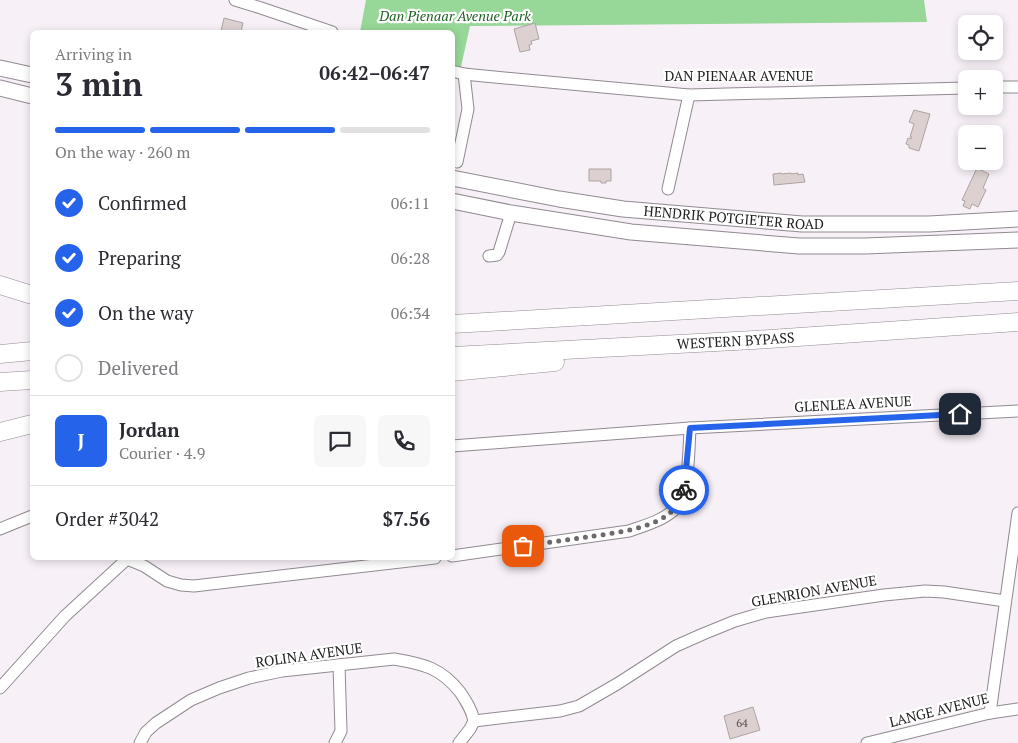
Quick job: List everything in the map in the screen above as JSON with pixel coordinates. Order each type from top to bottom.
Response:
[{"type":"highway","points":[[0,285],[30,294]]},
{"type":"highway","points":[[455,324],[1018,291]]},
{"type":"highway","points":[[455,317],[526,320]]},
{"type":"highway","name":"WESTERN BYPASS","points":[[455,356],[754,340],[1018,322]]},
{"type":"highway","points":[[455,372],[754,340]]},
{"type":"highway","points":[[0,354],[30,352]]},
{"type":"highway","points":[[0,382],[30,380]]},
{"type":"highway","points":[[0,432],[30,424]]},
{"type":"main road","points":[[0,68],[30,75]]},
{"type":"main road","points":[[0,88],[30,96]]},
{"type":"main road","points":[[0,97],[30,97]]},
{"type":"main road","name":"HENDRIK POTGIETER ROAD","points":[[455,179],[559,199],[623,209],[802,224],[929,224],[1018,219]]},
{"type":"main road","name":"HENDRIK POTGIETER ROAD","points":[[455,202],[510,213],[630,232],[799,246],[865,246],[1018,240]]},
{"type":"street","points":[[235,0],[326,30]]},
{"type":"street","points":[[457,162],[468,109],[458,72]]},
{"type":"street","name":"DAN PIENAAR AVENUE","points":[[458,72],[689,94],[958,88]]},
{"type":"street","points":[[1003,87],[1018,87]]},
{"type":"street","points":[[668,189],[689,94]]},
{"type":"street","points":[[489,256],[497,255],[499,252],[510,213]]},
{"type":"street","name":"GLENLEA AVENUE","points":[[455,446],[690,428],[1018,411]]},
{"type":"street","points":[[455,556],[629,530],[648,525],[666,516],[678,506],[683,496],[690,428]]},
{"type":"street","points":[[990,713],[1005,601],[1015,548],[1018,513]]},
{"type":"street","points":[[0,528],[30,517]]},
{"type":"street","points":[[0,688],[65,616],[125,560]]},
{"type":"street","points":[[131,560],[181,586],[194,586],[418,560]]},
{"type":"street","name":"GLENRION AVENUE","points":[[474,721],[560,711],[578,706],[676,646],[735,621],[766,612],[925,591],[1005,601]]},
{"type":"street","name":"ROLINA AVENUE","points":[[140,743],[146,732],[191,700],[249,678],[282,671],[394,659],[412,662],[439,672],[446,677],[464,697],[474,721]]},
{"type":"street","points":[[335,743],[341,731],[339,665]]},
{"type":"street","name":"LANGE AVENUE","points":[[867,743],[900,739],[990,713],[1018,709]]},
{"type":"street","points":[[459,743],[474,721]]},
{"type":"green space","name":"Dan Pienaar Avenue Park","points":[[366,0],[924,0],[927,22],[470,26],[459,76],[455,74],[455,30],[360,30]]},
{"type":"building","points":[[224,18],[243,23],[241,30],[221,30]]},
{"type":"building","points":[[535,23],[539,39],[531,41],[532,44],[529,45],[530,50],[520,52],[514,29]]},
{"type":"building","points":[[914,110],[930,114],[919,151],[909,148],[909,145],[906,144],[908,138],[911,139],[912,137],[910,137],[914,124],[909,122]]},
{"type":"building","points":[[589,169],[611,169],[611,181],[601,183],[601,181],[589,181]]},
{"type":"building","points":[[976,170],[989,174],[983,188],[986,190],[978,207],[972,204],[970,209],[963,206],[965,201],[962,200]]},
{"type":"building","points":[[773,174],[803,174],[805,182],[774,185]]},
{"type":"building","points":[[753,707],[760,730],[730,739],[724,716]]},
{"type":"way so far","points":[[523,546],[629,530],[648,525],[666,516],[678,506],[684,490]]},
{"type":"route","points":[[684,490],[690,428],[960,414]]}]
